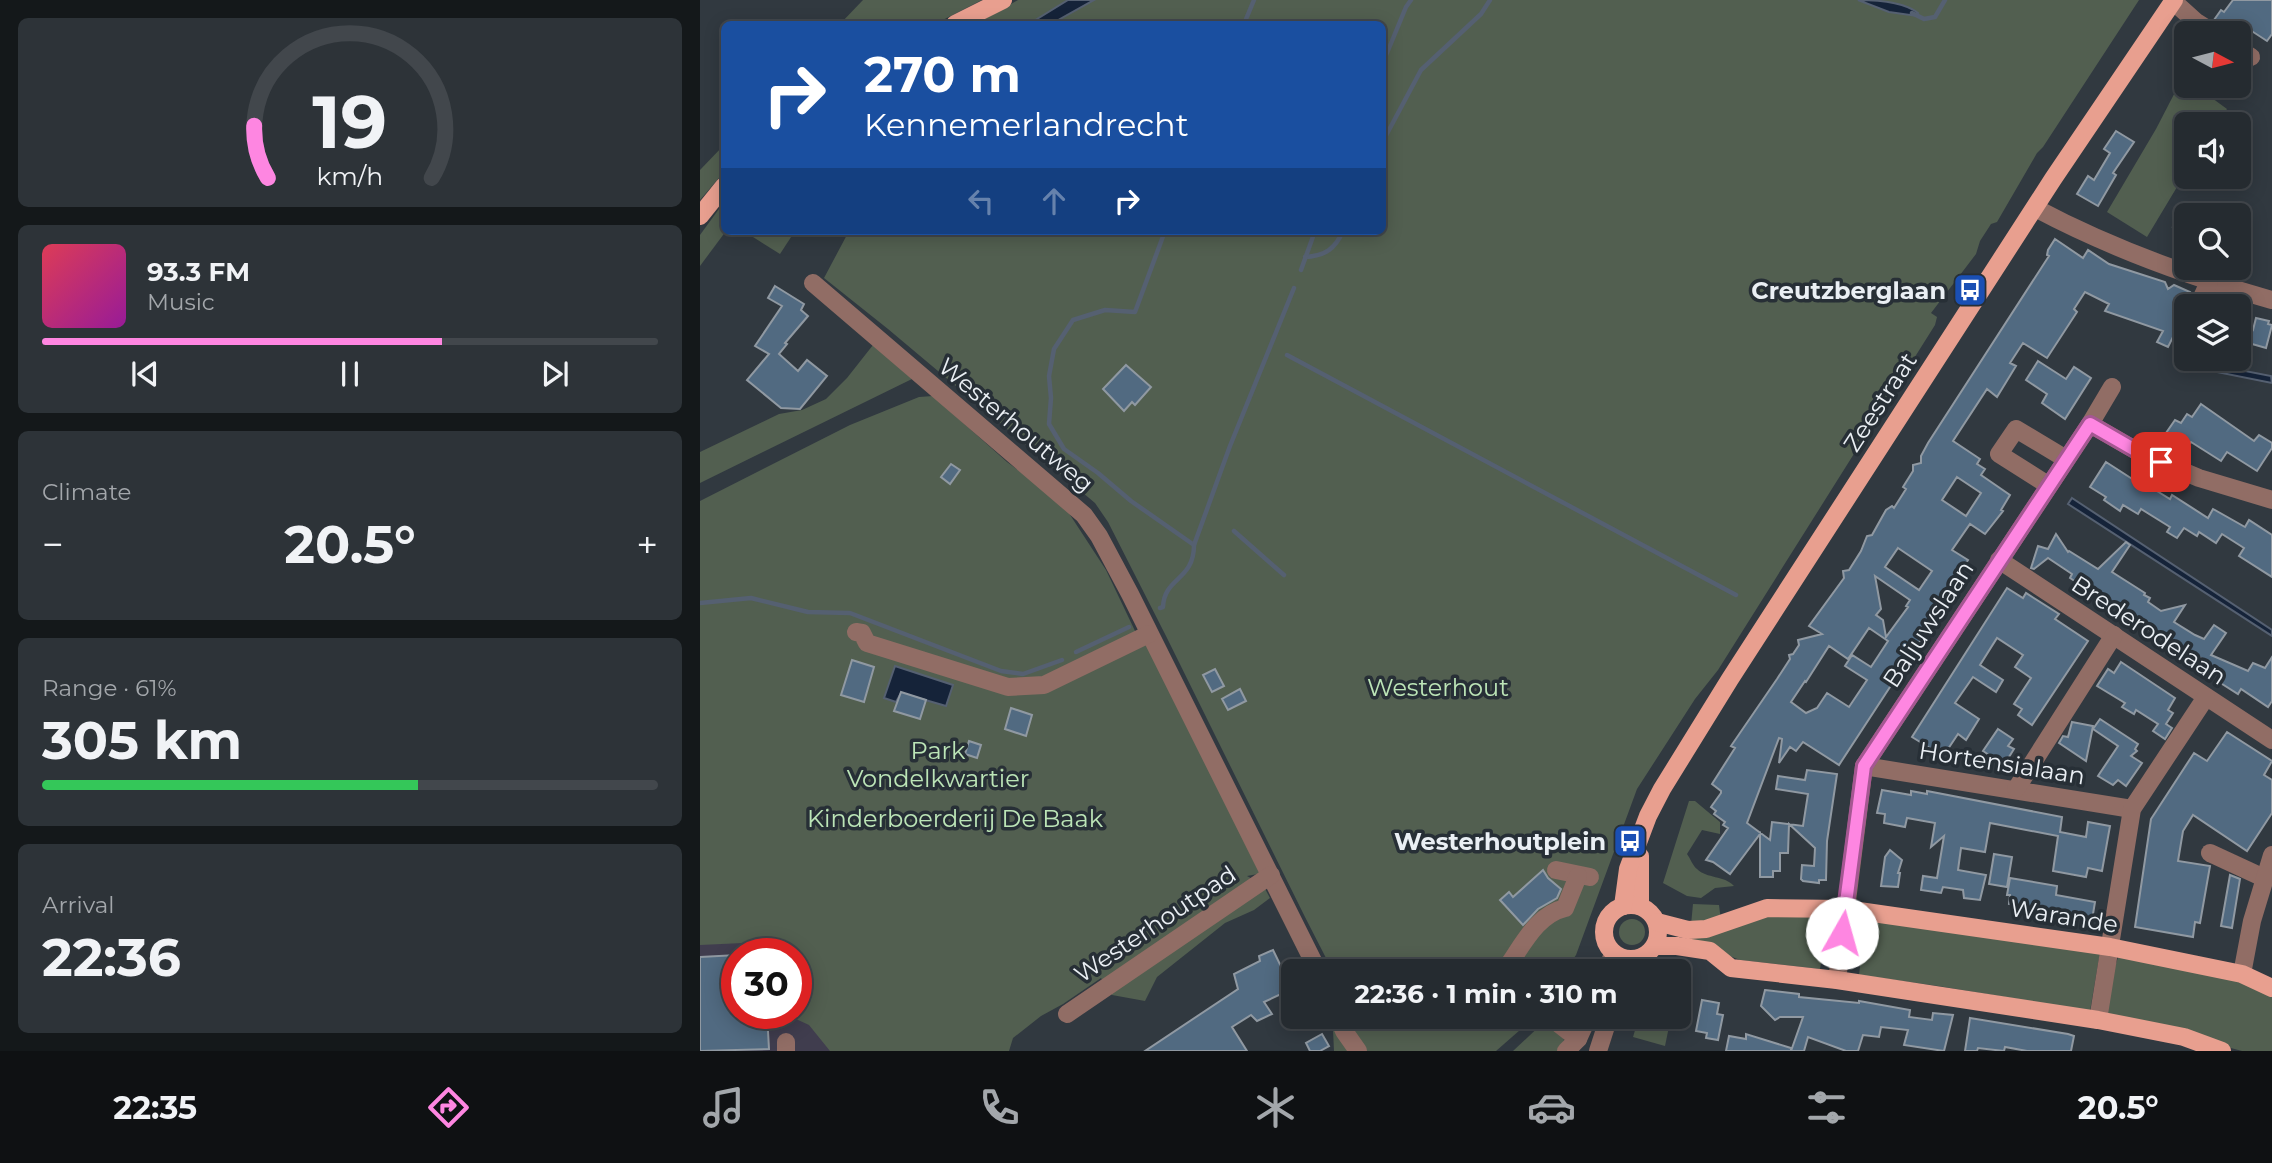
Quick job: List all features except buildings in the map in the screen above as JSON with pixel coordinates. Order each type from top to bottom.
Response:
[{"type":"main road","points":[[961,21],[1003,0]]},
{"type":"main road","name":"Zeestraat","points":[[1632,906],[1628,869],[1658,797],[1730,679],[2035,208],[2174,0]]},
{"type":"main road","points":[[700,216],[721,190]]},
{"type":"main road","points":[[1620,959],[1605,939],[1606,922],[1616,909],[1632,906],[1647,910],[1657,922],[1659,930],[1655,946],[1640,959]]},
{"type":"main road","name":"Warande","points":[[1657,922],[1678,929],[1697,930],[1768,908],[1845,909],[2110,947],[2242,974],[2272,988]]},
{"type":"main road","points":[[1655,946],[1710,951],[1731,968],[1837,979],[2098,1020],[2184,1037],[2222,1051]]},
{"type":"street","points":[[2174,0],[2195,21]]},
{"type":"street","points":[[2035,208],[2087,234],[2209,282],[2272,300]]},
{"type":"street","points":[[2203,294],[2209,282]]},
{"type":"street","name":"Westerhoutweg","points":[[813,283],[1084,515],[1099,536],[1312,959]]},
{"type":"street","name":"Baljuwslaan","points":[[1845,909],[1864,766],[2112,387]]},
{"type":"street","points":[[2090,424],[2142,454],[2199,478],[2272,500]]},
{"type":"street","points":[[2049,485],[1998,454],[2016,429],[2066,459]]},
{"type":"street","name":"Brederodelaan","points":[[1999,560],[2272,740]]},
{"type":"street","points":[[856,632],[862,633],[867,643],[1008,687],[1044,685],[1149,634]]},
{"type":"street","points":[[2015,789],[2114,635]]},
{"type":"street","points":[[2098,1020],[2132,808],[2206,697]]},
{"type":"street","name":"Hortensialaan","points":[[1864,766],[2132,808]]},
{"type":"street","points":[[2210,853],[2266,885]]},
{"type":"street","points":[[2242,974],[2252,921],[2266,885],[2272,855]]},
{"type":"street","points":[[1512,959],[1532,930],[1556,910],[1572,910],[1584,877],[1556,870]]},
{"type":"street","name":"Westerhoutpad","points":[[1067,1014],[1271,875]]},
{"type":"street","points":[[1837,979],[1845,909]]},
{"type":"street","points":[[1611,959],[1613,953]]},
{"type":"street","points":[[1343,1029],[1358,1051]]},
{"type":"street","points":[[1559,1029],[1572,1045],[1581,1029]]},
{"type":"street","points":[[1598,1051],[1605,1029]]},
{"type":"shaded area","points":[[745,936],[747,938],[721,938],[721,1029],[812,1029],[812,1025],[831,1051],[700,1051],[700,938]]},
{"type":"green space","points":[[863,0],[982,0],[941,21],[843,21]]},
{"type":"green space","name":"Westerhout","points":[[1018,0],[2139,0],[2037,153],[1997,222],[1991,224],[1980,241],[1976,254],[1931,313],[1937,317],[1935,325],[1718,670],[1695,699],[1637,789],[1573,959],[1327,959],[1166,636],[1108,522],[1095,503],[824,278],[847,235],[1386,235],[1386,21],[981,21]]},
{"type":"green space","points":[[2174,94],[2174,98],[2212,98],[2227,109],[2225,112],[2174,112],[2176,189],[2147,237],[2107,212]]},
{"type":"green space","points":[[721,148],[721,176],[700,200],[700,170]]},
{"type":"green space","points":[[721,206],[723,235],[700,266],[700,235]]},
{"type":"green space","points":[[753,235],[792,235],[780,254]]},
{"type":"green space","points":[[873,345],[912,379],[700,483],[700,452],[779,414],[802,410],[826,399]]},
{"type":"green space","name":"Park Vondelkwartier","points":[[933,396],[1007,462],[1061,501],[1106,570],[1136,633],[1146,639],[1263,873],[1247,876],[1263,885],[1270,898],[1254,910],[1225,923],[1157,977],[1145,1001],[1112,995],[1101,978],[1041,1016],[1013,1038],[1009,1051],[830,1051],[812,1029],[812,938],[721,938],[721,944],[700,945],[700,501],[850,425],[919,397]]},
{"type":"green space","points":[[1689,801],[1695,801],[1720,822],[1720,834],[1702,830],[1687,854],[1701,872],[1734,886],[1715,888],[1701,898],[1687,896],[1663,883]]},
{"type":"green space","points":[[1693,904],[1719,905],[1721,921],[1691,925]]},
{"type":"green space","points":[[1765,914],[1829,915],[1820,969],[1740,960],[1691,941],[1691,934]]},
{"type":"green space","points":[[1866,917],[2100,952],[2090,1011],[1859,975]]},
{"type":"green space","points":[[1632,919],[1641,923],[1645,932],[1641,941],[1632,945],[1623,941],[1619,932],[1623,923]]},
{"type":"green space","points":[[2119,955],[2238,976],[2272,996],[2272,1051],[2242,1051],[2106,1014]]},
{"type":"green space","points":[[1521,1029],[1496,1051],[1334,1051],[1333,1030]]},
{"type":"green space","points":[[1537,1029],[1555,1029],[1561,1033],[1564,1040],[1560,1051],[1513,1051]]},
{"type":"green space","points":[[1635,1029],[1669,1029],[1665,1046],[1633,1037]]},
{"type":"water","points":[[1068,0],[1094,0],[1056,21],[1034,21]]},
{"type":"water","points":[[1858,0],[1898,4],[1918,13],[1917,16],[1889,12]]},
{"type":"water","points":[[2212,371],[2245,371],[2271,376],[2272,383]]},
{"type":"water","points":[[2072,498],[2272,630],[2272,636],[2068,504]]},
{"type":"water","points":[[895,666],[953,685],[946,706],[901,693],[896,702],[884,698]]},
{"type":"waterway","points":[[1245,21],[1254,0]]},
{"type":"waterway","points":[[1386,55],[1411,0]]},
{"type":"waterway","points":[[1386,136],[1421,70],[1481,14],[1490,0]]},
{"type":"waterway","points":[[1912,13],[1924,19],[1935,17],[1945,0]]},
{"type":"waterway","points":[[1164,235],[1135,312],[1105,310],[1073,320],[1054,349],[1049,376],[1049,424],[1064,449],[1194,545]]},
{"type":"waterway","points":[[1301,270],[1314,235]]},
{"type":"waterway","points":[[1305,257],[1328,250],[1341,235]]},
{"type":"waterway","points":[[1160,608],[1163,607],[1168,590],[1184,573],[1193,557],[1194,545],[1230,446],[1294,288]]},
{"type":"waterway","points":[[1287,355],[1736,595]]},
{"type":"waterway","points":[[1234,531],[1284,575]]},
{"type":"waterway","points":[[700,603],[751,598],[808,612],[850,613],[1001,671],[1023,674],[1062,660]]},
{"type":"waterway","points":[[1076,652],[1129,627]]},
{"type":"place","name":"Creutzberglaan","points":[[1970,290]]},
{"type":"place","name":"Westerhoutplein","points":[[1630,841]]},
{"type":"route","points":[[1842,933],[1864,766],[2035,505],[2090,424],[2161,462]]},
{"type":"park label","name":"Kinderboerderij De Baak","points":[[955,818]]}]
